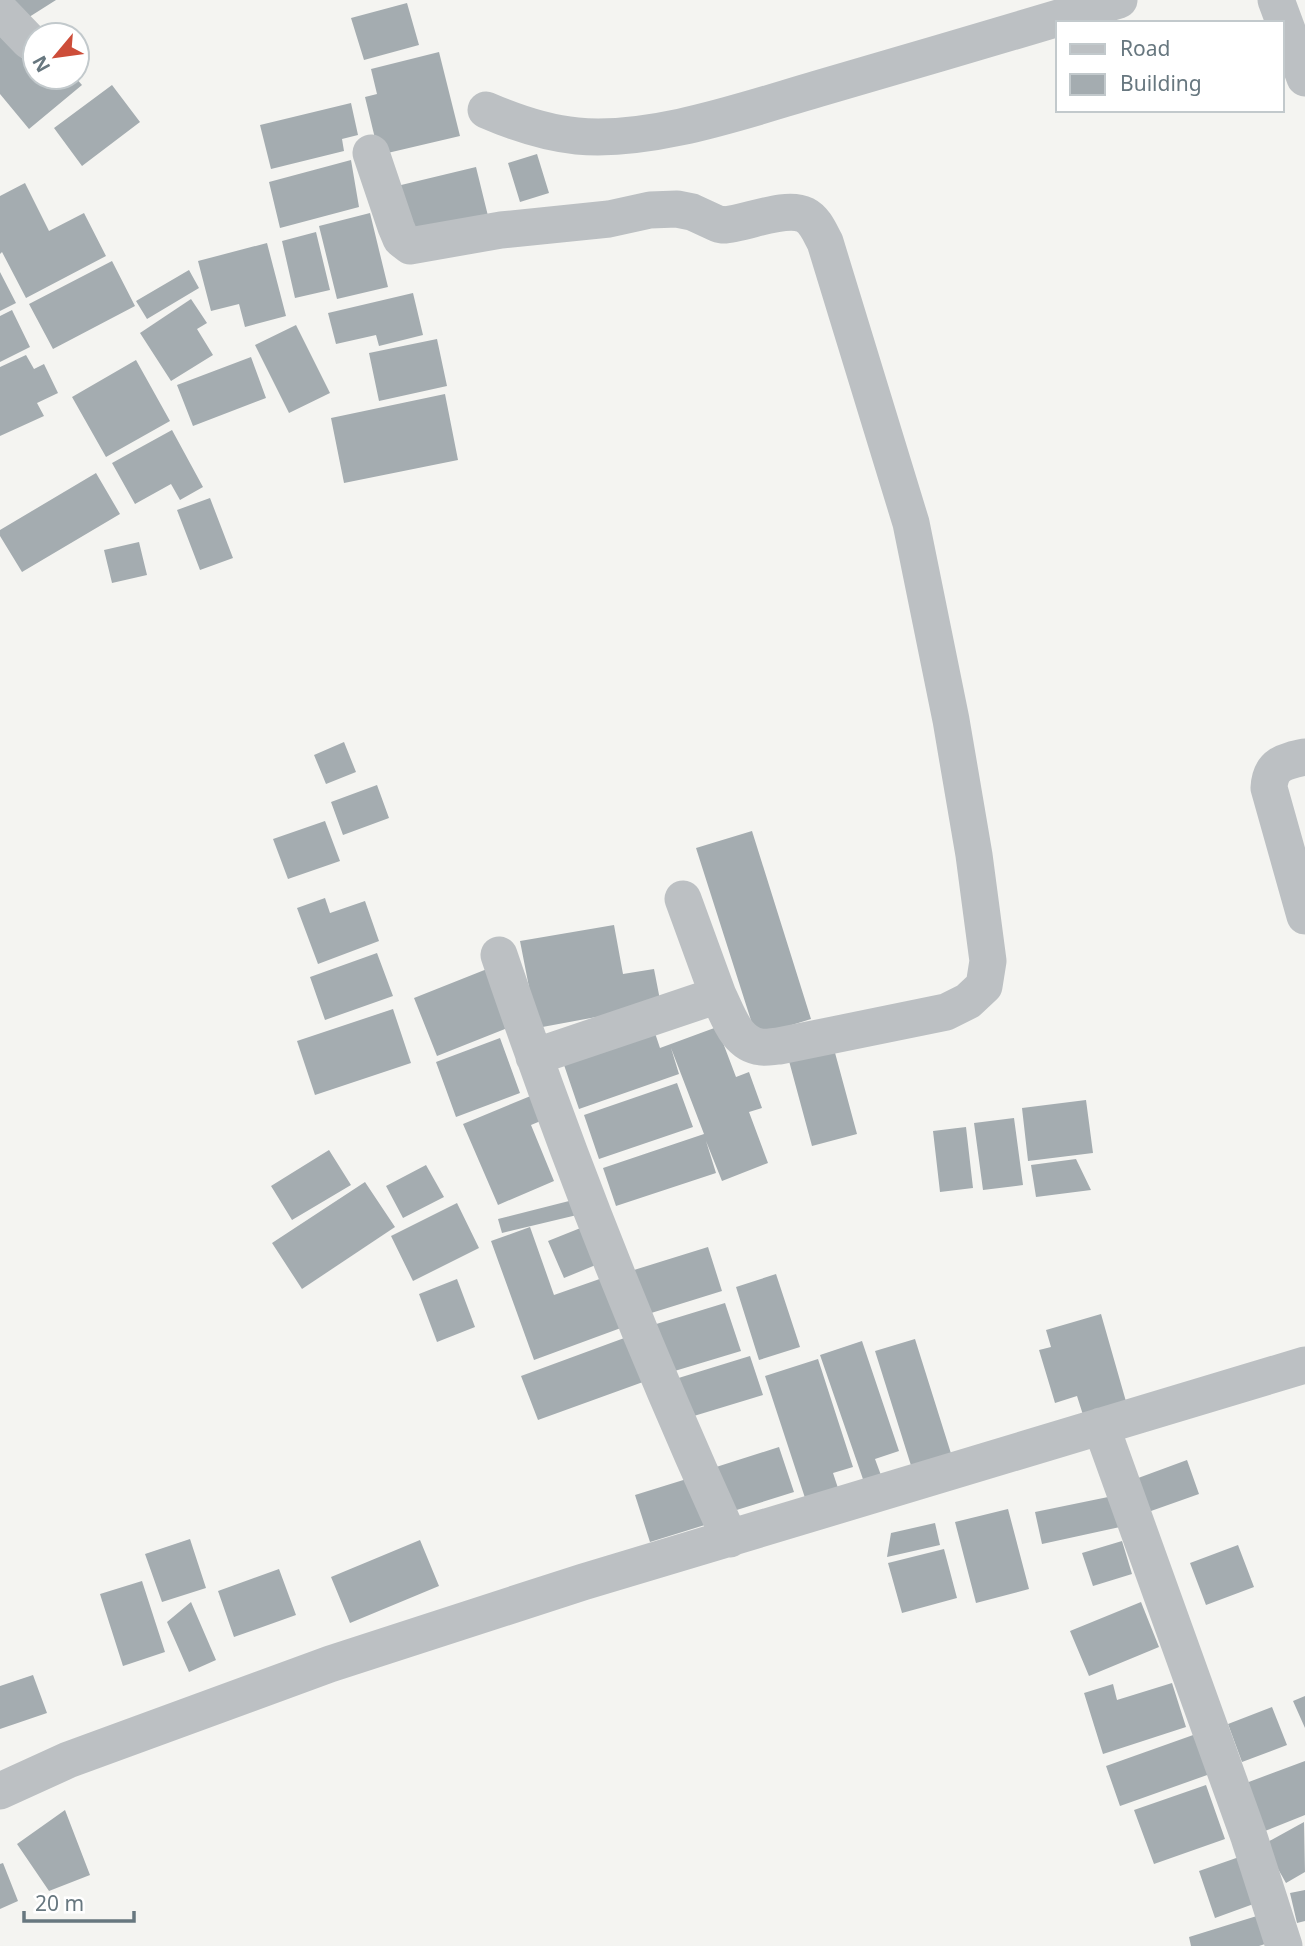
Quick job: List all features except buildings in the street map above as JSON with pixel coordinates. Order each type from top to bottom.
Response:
[{"type":"street","points":[[486,110],[540,131],[579,136],[650,133],[790,97],[1119,0]]},
{"type":"street","points":[[1276,0],[1284,21]]},
{"type":"street","points":[[0,10],[21,32]]},
{"type":"street","points":[[1284,22],[1305,78]]},
{"type":"street","points":[[371,153],[401,239],[410,246],[501,230],[609,219],[650,210],[677,209],[723,225],[795,213],[807,216],[825,242],[911,523],[975,855],[988,961],[984,986],[968,1002],[946,1012],[762,1048],[748,1043],[736,1032],[718,995],[683,899]]},
{"type":"street","points":[[1305,757],[1284,761],[1269,780],[1305,916]]},
{"type":"street","points":[[499,955],[534,1057],[643,1340],[730,1539]]},
{"type":"street","points":[[534,1057],[718,995]]},
{"type":"street","points":[[0,1791],[68,1760],[330,1664],[583,1582],[1305,1365]]},
{"type":"street","points":[[1101,1426],[1249,1837],[1284,1946]]}]
